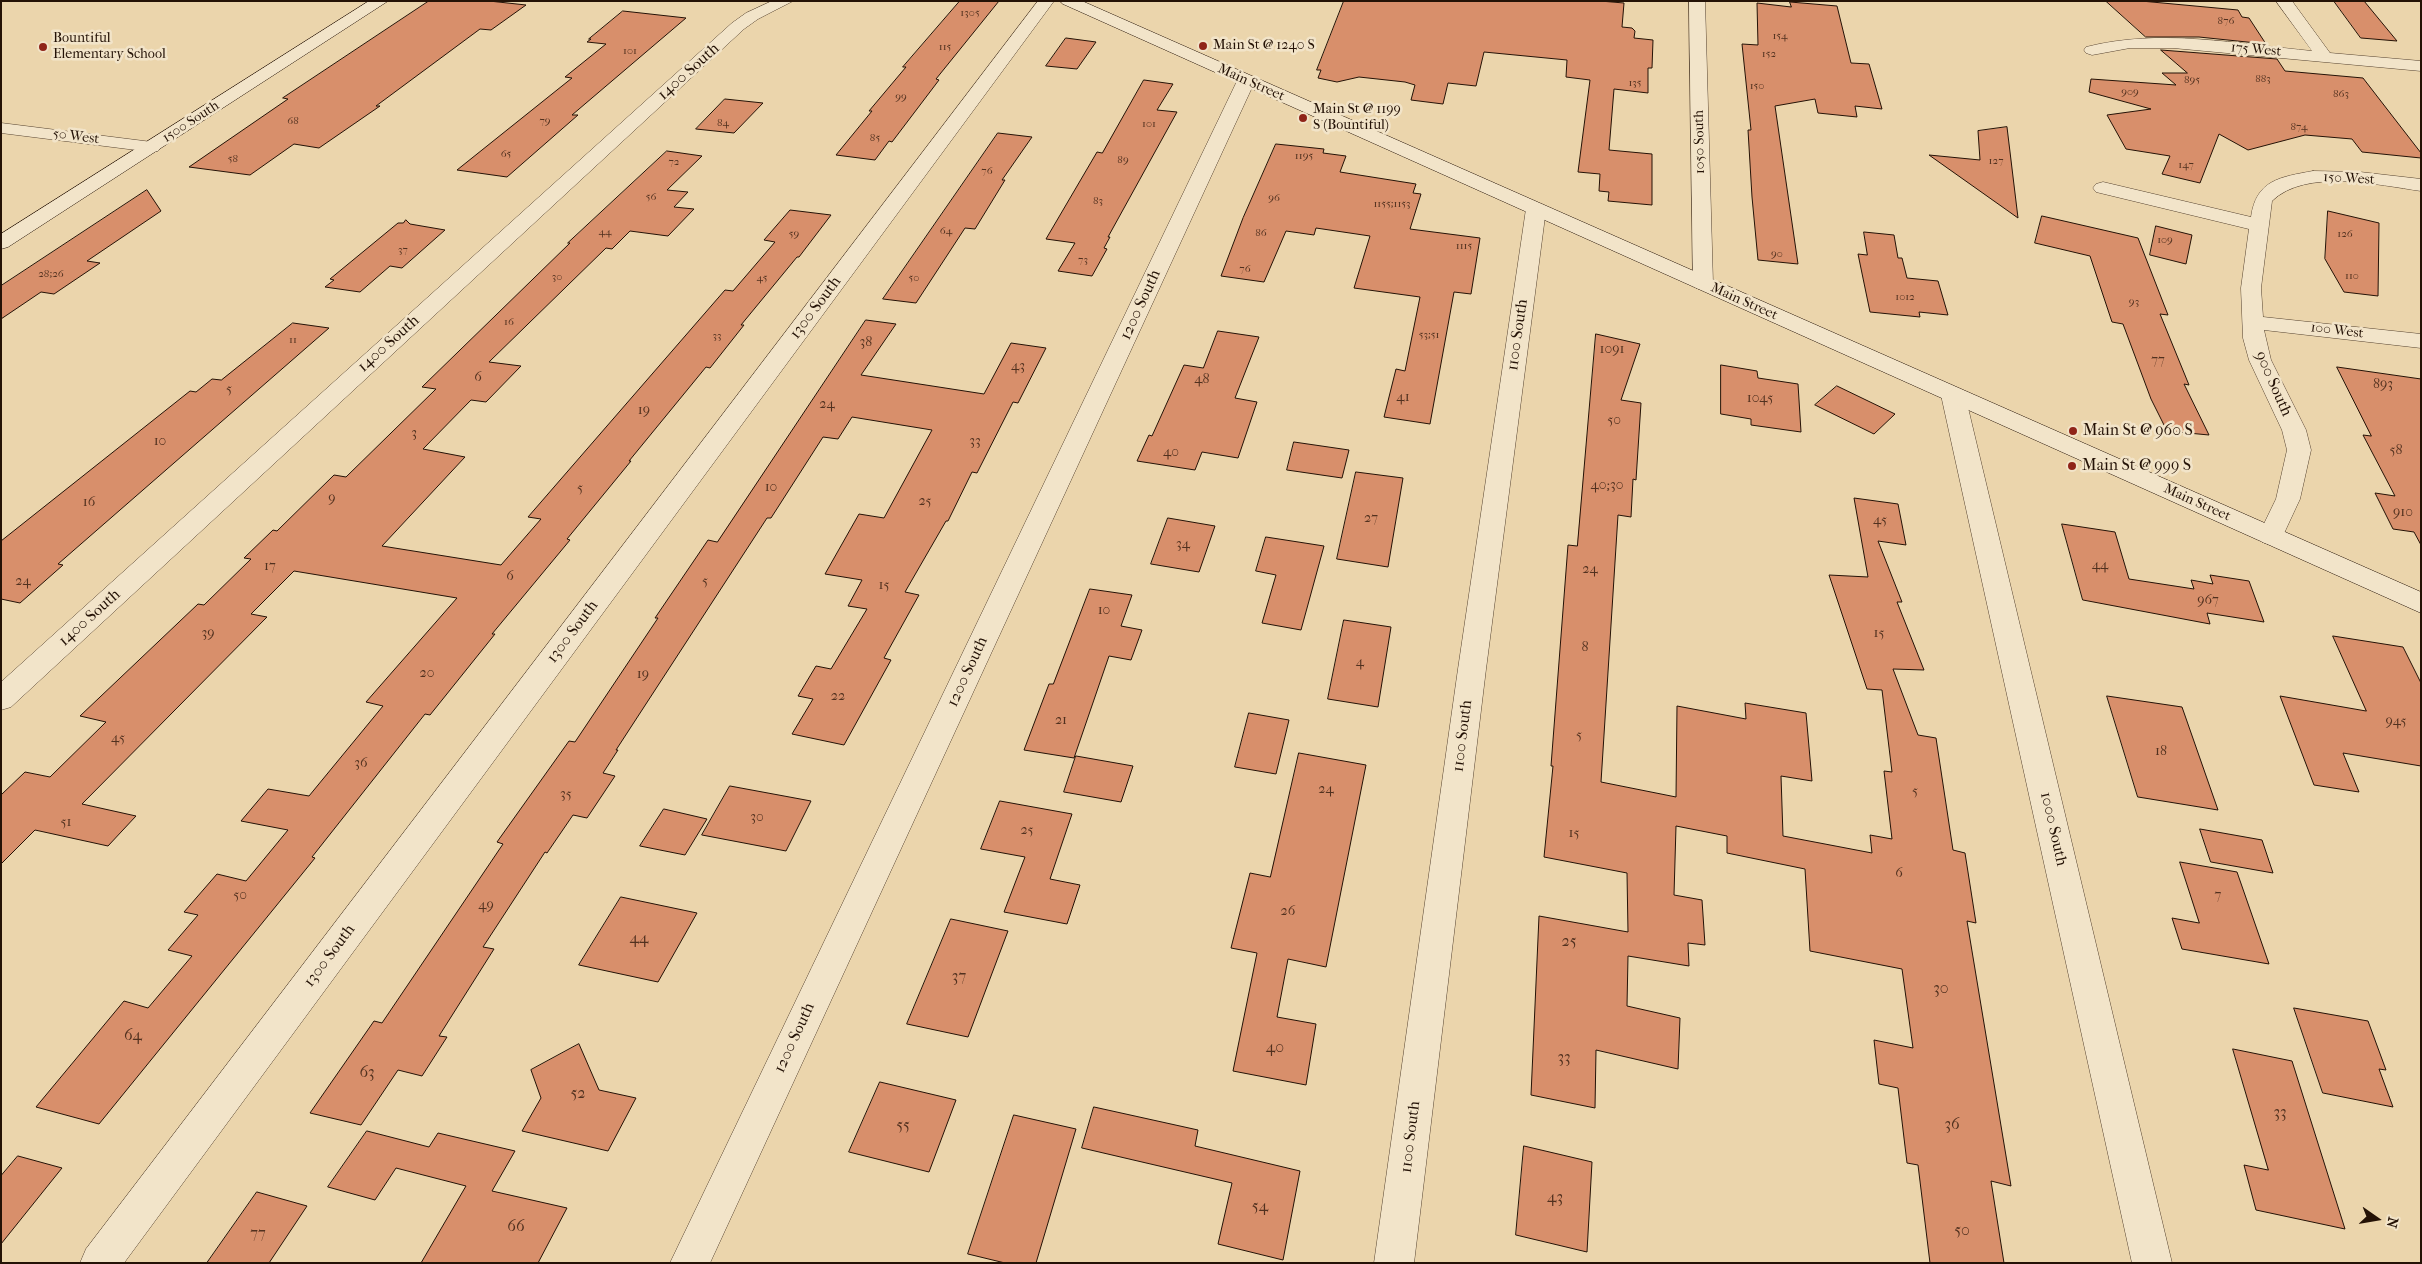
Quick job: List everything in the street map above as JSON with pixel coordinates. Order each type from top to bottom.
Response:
[{"type":"street","name":"1500 South","points":[[1,243],[380,1]]},
{"type":"street","name":"1400 South","points":[[1,699],[738,26],[752,16],[786,1]]},
{"type":"street","name":"1300 South","points":[[100,1263],[1046,1]]},
{"type":"street","name":"Main Street","points":[[1068,1],[2421,603]]},
{"type":"street","name":"1050 South","points":[[1697,1],[1703,284]]},
{"type":"street","points":[[2284,1],[2325,57]]},
{"type":"street","name":"175 West","points":[[2092,50],[2116,44],[2151,42],[2421,66]]},
{"type":"street","name":"1200 South","points":[[690,1263],[1246,81]]},
{"type":"street","name":"50 West","points":[[1,128],[152,147]]},
{"type":"street","name":"150 West","points":[[2279,185],[2301,178],[2328,177],[2421,185]]},
{"type":"street","name":"900 South","points":[[2271,536],[2288,499],[2299,450],[2290,421],[2260,360],[2254,338],[2251,288],[2258,225],[2263,200],[2271,189],[2279,185]]},
{"type":"street","points":[[2103,188],[2258,225]]},
{"type":"street","name":"1100 South","points":[[1394,1263],[1472,669],[1536,209]]},
{"type":"street","name":"100 West","points":[[2253,322],[2421,341]]},
{"type":"street","name":"1000 South","points":[[1953,395],[2152,1263]]},
{"type":"building","points":[[429,1],[489,1],[526,5],[491,30],[480,29],[376,106],[380,106],[319,148],[294,144],[250,175],[189,167],[288,99],[283,98]]},
{"type":"building","points":[[960,1],[999,1],[936,79],[939,80],[892,142],[889,141],[875,160],[836,155],[872,111],[869,111],[906,67],[903,67]]},
{"type":"building","points":[[1344,1],[1600,1],[1624,3],[1622,27],[1632,28],[1635,31],[1634,38],[1653,40],[1652,68],[1648,68],[1648,93],[1614,89],[1609,150],[1652,154],[1652,205],[1608,201],[1609,192],[1599,191],[1600,174],[1578,172],[1590,80],[1566,77],[1567,60],[1484,52],[1476,86],[1448,83],[1443,104],[1411,100],[1415,85],[1405,82],[1359,77],[1337,82],[1318,78],[1321,70],[1317,70]]},
{"type":"building","points":[[2106,1],[2141,1],[2238,10],[2242,17],[2249,18],[2266,44],[2199,37],[2146,37]]},
{"type":"building","points":[[2334,1],[2364,1],[2397,41],[2361,38]]},
{"type":"building","points":[[1790,2],[1837,6],[1851,63],[1869,64],[1882,109],[1855,106],[1857,117],[1818,113],[1815,99],[1775,106],[1798,264],[1758,260],[1748,130],[1751,130],[1742,44],[1758,45],[1757,3],[1791,7]]},
{"type":"building","points":[[623,11],[686,18],[572,115],[578,115],[507,177],[457,170],[572,78],[565,77],[606,44],[587,42],[591,39],[589,39]]},
{"type":"building","points":[[1066,38],[1096,42],[1077,69],[1046,66]]},
{"type":"building","points":[[2161,50],[2277,59],[2285,71],[2363,78],[2421,153],[2421,158],[2362,152],[2352,139],[2305,135],[2248,150],[2219,134],[2200,183],[2162,174],[2170,156],[2126,149],[2107,115],[2151,109],[2089,92],[2091,79],[2176,85],[2162,73],[2187,73]]},
{"type":"building","points":[[1144,80],[1173,84],[1157,110],[1177,112],[1108,237],[1110,237],[1104,248],[1107,249],[1092,276],[1058,271],[1075,243],[1046,239],[1097,152],[1102,153]]},
{"type":"building","points":[[725,99],[763,103],[734,133],[696,129]]},
{"type":"building","points":[[2007,127],[2018,218],[1929,155],[1980,160],[1978,131]]},
{"type":"building","points":[[998,133],[1032,137],[1002,180],[1005,180],[975,229],[965,228],[916,303],[883,299]]},
{"type":"building","points":[[1276,144],[1324,149],[1323,153],[1346,156],[1340,172],[1416,184],[1413,193],[1421,194],[1410,229],[1480,238],[1471,294],[1454,292],[1430,424],[1384,417],[1396,369],[1405,371],[1420,297],[1354,288],[1370,236],[1316,228],[1314,235],[1286,231],[1264,282],[1221,276],[1243,218]]},
{"type":"building","points":[[667,151],[702,156],[667,190],[688,192],[674,207],[694,209],[668,236],[630,231],[612,249],[606,248],[489,362],[521,366],[486,402],[471,400],[423,449],[465,457],[382,546],[501,565],[541,519],[528,517],[725,290],[733,291],[775,242],[764,240],[790,210],[831,215],[799,257],[797,257],[741,325],[744,325],[710,368],[706,367],[629,461],[631,461],[567,539],[570,540],[492,634],[495,634],[430,715],[425,714],[312,857],[315,858],[99,1124],[36,1107],[124,1001],[148,1008],[192,956],[168,950],[198,915],[184,912],[217,874],[246,881],[288,830],[241,821],[268,789],[309,796],[383,706],[366,702],[457,598],[294,571],[251,614],[267,617],[82,804],[136,816],[108,846],[35,830],[1,864],[1,795],[25,772],[50,777],[106,722],[80,716],[198,604],[204,605],[251,559],[244,558],[273,530],[277,531],[334,475],[346,477],[436,389],[422,387],[570,243],[568,243]]},
{"type":"building","points":[[147,190],[161,211],[87,261],[100,263],[54,294],[41,292],[1,319],[1,286]]},
{"type":"building","points":[[2328,211],[2379,223],[2378,296],[2344,292],[2325,259]]},
{"type":"building","points":[[2042,216],[2138,238],[2168,315],[2160,314],[2189,385],[2184,384],[2209,435],[2167,431],[2151,399],[2123,324],[2112,322],[2090,256],[2035,243]]},
{"type":"building","points":[[406,220],[410,224],[445,230],[402,268],[390,266],[360,292],[325,287],[334,280],[330,279],[398,223],[403,223]]},
{"type":"building","points":[[2156,226],[2192,235],[2186,264],[2150,255]]},
{"type":"building","points":[[1864,232],[1894,235],[1898,258],[1902,258],[1907,278],[1938,281],[1948,315],[1919,312],[1920,317],[1870,312],[1858,254],[1867,255]]},
{"type":"building","points":[[866,320],[896,324],[861,375],[984,394],[1011,343],[1046,348],[1018,403],[1013,402],[977,473],[972,472],[948,521],[946,521],[905,592],[919,595],[884,658],[891,660],[844,745],[792,734],[813,699],[798,696],[816,666],[831,669],[867,609],[848,606],[862,580],[825,574],[859,514],[884,518],[932,430],[852,417],[838,439],[823,437],[771,518],[767,518],[616,750],[618,750],[603,773],[615,776],[587,818],[573,815],[547,853],[545,852],[483,947],[494,949],[439,1036],[447,1037],[422,1076],[398,1070],[361,1125],[310,1113],[374,1021],[382,1023],[503,844],[497,842],[569,741],[575,742],[708,540],[717,542]]},
{"type":"building","points":[[293,323],[329,328],[58,564],[63,565],[20,603],[1,599],[1,541],[190,391],[196,392],[212,379],[221,380]]},
{"type":"building","points":[[1218,331],[1259,337],[1235,398],[1257,402],[1238,458],[1202,452],[1195,470],[1137,461],[1149,435],[1152,436],[1184,365],[1203,368]]},
{"type":"building","points":[[1596,334],[1640,344],[1621,400],[1641,403],[1636,480],[1633,479],[1631,517],[1618,515],[1601,782],[1676,797],[1677,706],[1746,719],[1745,703],[1806,713],[1812,781],[1781,776],[1783,836],[1872,853],[1870,835],[1892,839],[1884,771],[1892,772],[1882,690],[1867,689],[1829,575],[1868,577],[1854,498],[1898,504],[1906,545],[1878,541],[1902,602],[1897,602],[1924,670],[1893,669],[1918,735],[1936,738],[1953,850],[1965,853],[1976,923],[1967,921],[2011,1186],[1991,1181],[2004,1263],[1930,1263],[1918,1165],[1907,1163],[1898,1088],[1879,1084],[1874,1040],[1913,1048],[1902,969],[1810,951],[1805,869],[1727,853],[1727,836],[1676,826],[1674,895],[1702,900],[1705,945],[1688,943],[1689,966],[1628,956],[1627,1006],[1680,1018],[1678,1069],[1596,1050],[1595,1108],[1531,1095],[1539,916],[1628,932],[1627,873],[1544,857],[1553,766],[1551,766],[1568,545],[1577,546]]},
{"type":"building","points":[[1721,365],[1757,371],[1758,378],[1798,384],[1801,432],[1751,425],[1751,419],[1721,414]]},
{"type":"building","points":[[2337,367],[2421,379],[2421,545],[2414,532],[2393,529],[2375,493],[2395,496],[2363,435],[2371,436]]},
{"type":"building","points":[[1837,386],[1895,414],[1874,434],[1815,405]]},
{"type":"building","points":[[1294,442],[1349,450],[1342,478],[1287,470]]},
{"type":"building","points":[[1356,472],[1403,478],[1388,567],[1337,559]]},
{"type":"building","points":[[1168,518],[1215,526],[1199,572],[1151,564]]},
{"type":"building","points":[[2062,524],[2115,532],[2129,579],[2194,589],[2191,580],[2213,584],[2210,575],[2249,581],[2264,622],[2207,613],[2210,624],[2083,600]]},
{"type":"building","points":[[1266,537],[1324,546],[1301,630],[1262,623],[1276,575],[1256,571]]},
{"type":"building","points":[[1090,589],[1132,595],[1121,626],[1142,630],[1131,660],[1109,656],[1074,758],[1024,750],[1049,684],[1053,684]]},
{"type":"building","points":[[1344,620],[1391,627],[1378,707],[1328,699]]},
{"type":"building","points":[[2333,636],[2403,647],[2421,683],[2421,766],[2343,753],[2359,792],[2314,785],[2280,696],[2366,711]]},
{"type":"building","points":[[2107,696],[2182,707],[2218,810],[2138,797]]},
{"type":"building","points":[[1249,713],[1289,720],[1276,774],[1235,767]]},
{"type":"building","points":[[1299,753],[1366,765],[1326,967],[1288,959],[1277,1017],[1316,1024],[1306,1085],[1233,1071],[1257,953],[1231,948],[1250,873],[1270,877]]},
{"type":"building","points":[[1076,756],[1133,766],[1121,802],[1064,792]]},
{"type":"building","points":[[730,786],[811,801],[786,851],[702,835]]},
{"type":"building","points":[[1000,801],[1072,814],[1050,879],[1080,885],[1067,924],[1004,912],[1025,857],[981,849]]},
{"type":"building","points":[[664,809],[707,819],[685,855],[640,846]]},
{"type":"building","points":[[2200,829],[2262,840],[2273,873],[2211,862]]},
{"type":"building","points":[[2180,862],[2237,872],[2269,964],[2182,949],[2172,918],[2199,923]]},
{"type":"building","points":[[621,897],[697,913],[658,982],[579,965]]},
{"type":"building","points":[[951,919],[1008,931],[968,1037],[907,1024]]},
{"type":"building","points":[[2294,1008],[2368,1021],[2386,1070],[2379,1069],[2393,1107],[2323,1093]]},
{"type":"building","points":[[579,1044],[599,1090],[636,1098],[608,1151],[522,1131],[541,1098],[531,1070]]},
{"type":"building","points":[[2233,1049],[2292,1061],[2345,1229],[2256,1210],[2244,1165],[2268,1170]]},
{"type":"building","points":[[880,1082],[956,1100],[929,1172],[849,1152]]},
{"type":"building","points":[[1094,1107],[1198,1130],[1195,1146],[1300,1171],[1283,1260],[1218,1244],[1232,1183],[1082,1148]]},
{"type":"building","points":[[1014,1115],[1076,1129],[1036,1263],[1005,1263],[968,1254]]},
{"type":"building","points":[[367,1131],[429,1147],[438,1133],[515,1151],[492,1191],[567,1208],[538,1263],[421,1263],[466,1186],[396,1168],[375,1200],[328,1187]]},
{"type":"building","points":[[1524,1146],[1592,1162],[1587,1252],[1516,1235]]},
{"type":"building","points":[[18,1156],[62,1168],[1,1244],[1,1176]]},
{"type":"building","points":[[257,1192],[307,1206],[269,1263],[207,1263]]},
{"type":"place","name":"Main St @ 1240 S","points":[[1203,46]]},
{"type":"place","name":"Bountiful Elementary School","points":[[43,47]]},
{"type":"place","name":"Main St @ 1199 S (Bountiful)","points":[[1303,118]]},
{"type":"place","name":"Main St @ 960 S","points":[[2073,431]]},
{"type":"place","name":"Main St @ 999 S","points":[[2072,466]]}]
